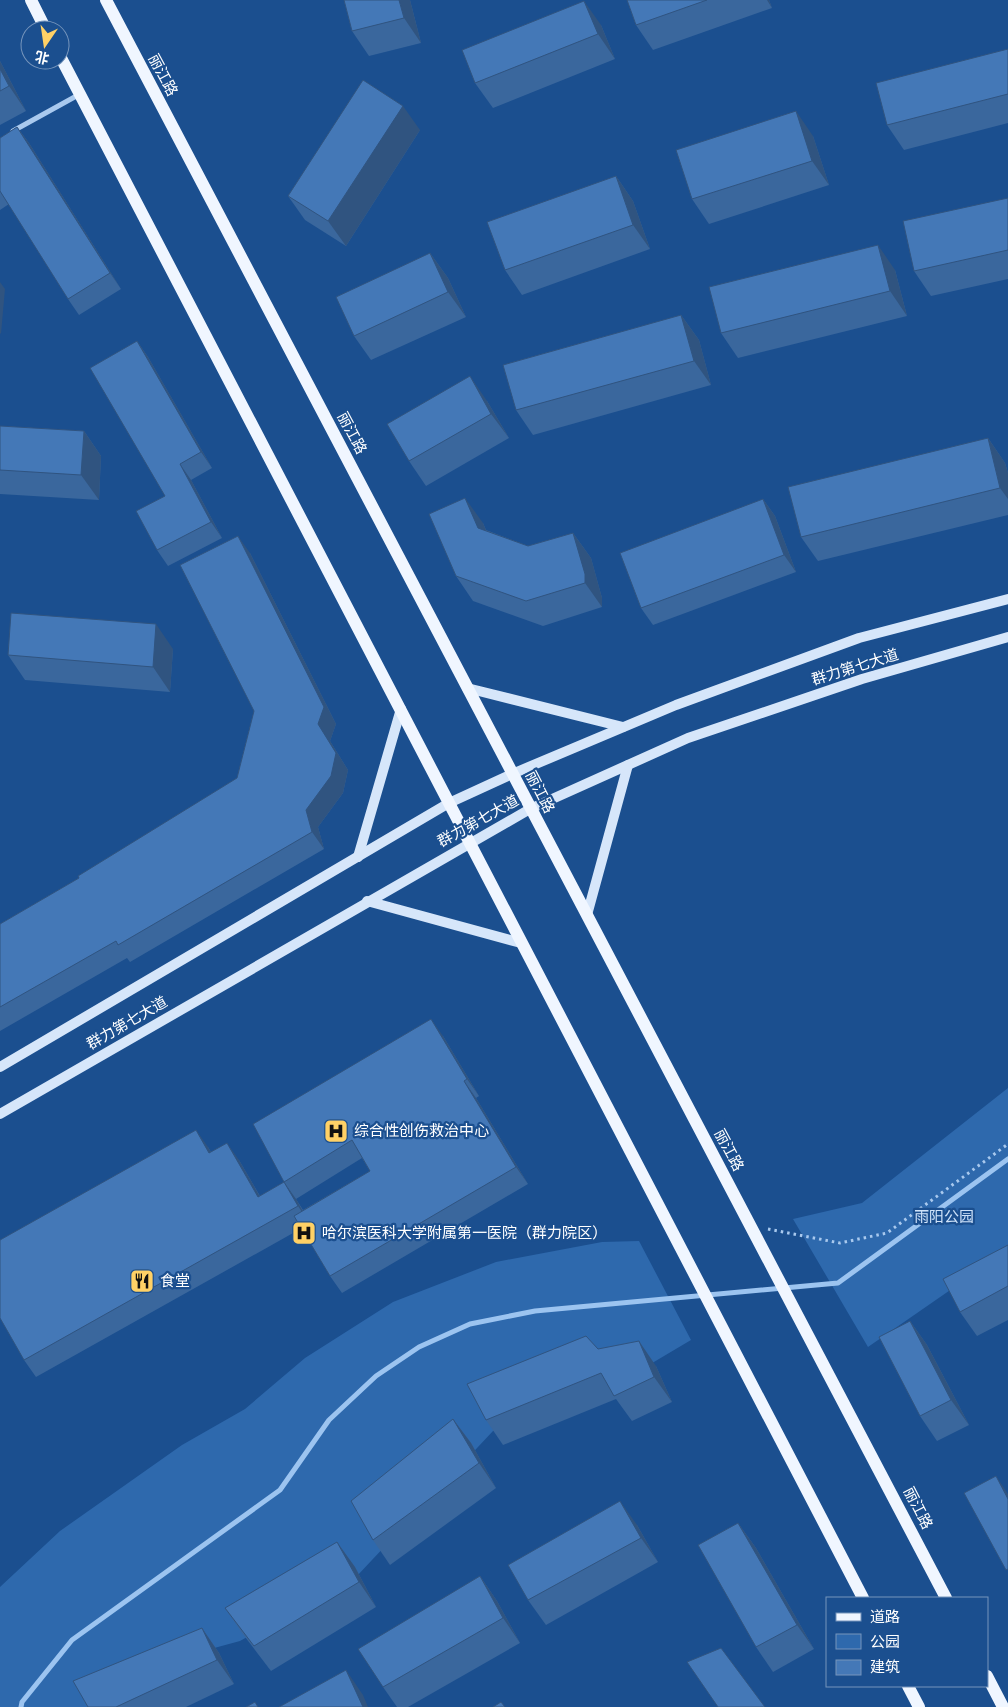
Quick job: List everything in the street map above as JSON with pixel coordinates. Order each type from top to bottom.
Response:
[{"type":"main road","points":[[31,0],[41,20]]},
{"type":"main road","name":"丽江路","points":[[106,0],[530,809],[813,1341],[945,1597]]},
{"type":"main road","points":[[67,70],[862,1597]]},
{"type":"main road","name":"群力第七大道","points":[[0,1067],[449,803],[676,704],[859,638],[1008,599]]},
{"type":"main road","name":"群力第七大道","points":[[0,1114],[469,842],[530,809],[688,738],[862,679],[1008,637]]},
{"type":"main road","points":[[467,688],[622,727]]},
{"type":"main road","points":[[358,857],[401,709]]},
{"type":"main road","points":[[587,915],[628,765]]},
{"type":"main road","points":[[367,901],[521,943]]},
{"type":"main road","points":[[988,1678],[1003,1701]]},
{"type":"main road","points":[[909,1687],[919,1707]]},
{"type":"street","points":[[8,134],[80,94]]},
{"type":"path","points":[[750,1225],[840,1243],[887,1233],[1008,1144]]},
{"type":"green space","name":"雨阳公园","points":[[1008,1088],[1008,1250],[868,1347],[793,1219],[862,1203]]},
{"type":"green space","points":[[639,1241],[691,1340],[632,1375],[493,1431],[357,1576],[240,1641],[137,1669],[114,1707],[0,1707],[0,1587],[60,1531],[182,1445],[245,1409],[305,1358],[393,1302],[496,1262],[602,1242]]},
{"type":"building","points":[[344,0],[399,0],[404,18],[352,31]]},
{"type":"building","points":[[627,0],[707,0],[636,25]]},
{"type":"building","points":[[584,1],[598,34],[475,83],[462,50]]},
{"type":"building","points":[[1008,49],[1008,94],[887,125],[876,83]]},
{"type":"building","points":[[0,69],[9,86],[0,91]]},
{"type":"building","points":[[363,80],[403,106],[328,221],[288,196]]},
{"type":"building","points":[[796,111],[812,161],[692,199],[676,150]]},
{"type":"building","points":[[17,127],[110,273],[68,299],[0,191],[0,138]]},
{"type":"building","points":[[616,176],[633,225],[505,270],[487,222]]},
{"type":"building","points":[[1008,198],[1008,250],[914,271],[903,221]]},
{"type":"building","points":[[878,245],[890,291],[721,333],[709,287]]},
{"type":"building","points":[[430,253],[448,292],[354,336],[336,297]]},
{"type":"building","points":[[681,315],[694,361],[516,410],[503,365]]},
{"type":"building","points":[[137,341],[201,452],[180,464],[211,522],[157,550],[136,511],[165,496],[90,368]]},
{"type":"building","points":[[470,376],[491,414],[409,461],[387,424]]},
{"type":"building","points":[[0,426],[84,431],[81,475],[0,470]]},
{"type":"building","points":[[988,438],[1000,488],[801,537],[788,487]]},
{"type":"building","points":[[465,498],[478,528],[528,546],[573,533],[585,574],[585,583],[526,601],[456,576],[429,514]]},
{"type":"building","points":[[763,499],[784,555],[641,608],[620,553]]},
{"type":"building","points":[[238,536],[324,707],[318,724],[336,753],[331,776],[306,810],[312,832],[118,945],[116,941],[0,1007],[0,924],[79,878],[78,876],[237,778],[254,711],[180,565]]},
{"type":"building","points":[[11,613],[156,624],[153,667],[8,655]]},
{"type":"building","points":[[431,1019],[467,1079],[464,1081],[516,1167],[330,1276],[294,1216],[370,1171],[352,1140],[284,1182],[253,1124]]},
{"type":"building","points":[[196,1130],[209,1153],[227,1143],[258,1197],[284,1182],[298,1206],[24,1360],[0,1318],[0,1240]]},
{"type":"building","points":[[1008,1245],[1008,1286],[960,1312],[943,1279]]},
{"type":"building","points":[[910,1321],[951,1400],[920,1416],[879,1337]]},
{"type":"building","points":[[586,1336],[598,1349],[639,1341],[654,1377],[614,1396],[601,1373],[486,1420],[467,1384]]},
{"type":"building","points":[[453,1419],[479,1463],[373,1540],[351,1501]]},
{"type":"building","points":[[996,1476],[1008,1499],[1008,1569],[1006,1570],[964,1493]]},
{"type":"building","points":[[620,1501],[641,1538],[528,1600],[508,1565]]},
{"type":"building","points":[[738,1523],[797,1625],[756,1647],[698,1545]]},
{"type":"building","points":[[337,1542],[359,1582],[254,1646],[225,1608]]},
{"type":"building","points":[[480,1576],[503,1618],[383,1687],[358,1649]]},
{"type":"building","points":[[202,1628],[217,1660],[116,1707],[88,1707],[73,1681]]},
{"type":"building","points":[[721,1648],[765,1707],[718,1707],[687,1662]]},
{"type":"building","points":[[346,1670],[363,1707],[279,1707]]},
{"type":"building","points":[[255,1702],[258,1707],[246,1707]]},
{"type":"building","points":[[501,1702],[505,1707],[493,1707]]},
{"type":"waterway","points":[[21,1707],[22,1702],[72,1640],[280,1490],[329,1420],[376,1376],[419,1347],[470,1324],[535,1311],[838,1283],[1008,1159]]},
{"type":"place","name":"综合性创伤救治中心","points":[[336,1131]]},
{"type":"place","name":"哈尔滨医科大学附属第一医院（群力院区）","points":[[304,1233]]},
{"type":"place","name":"食堂","points":[[142,1281]]}]
